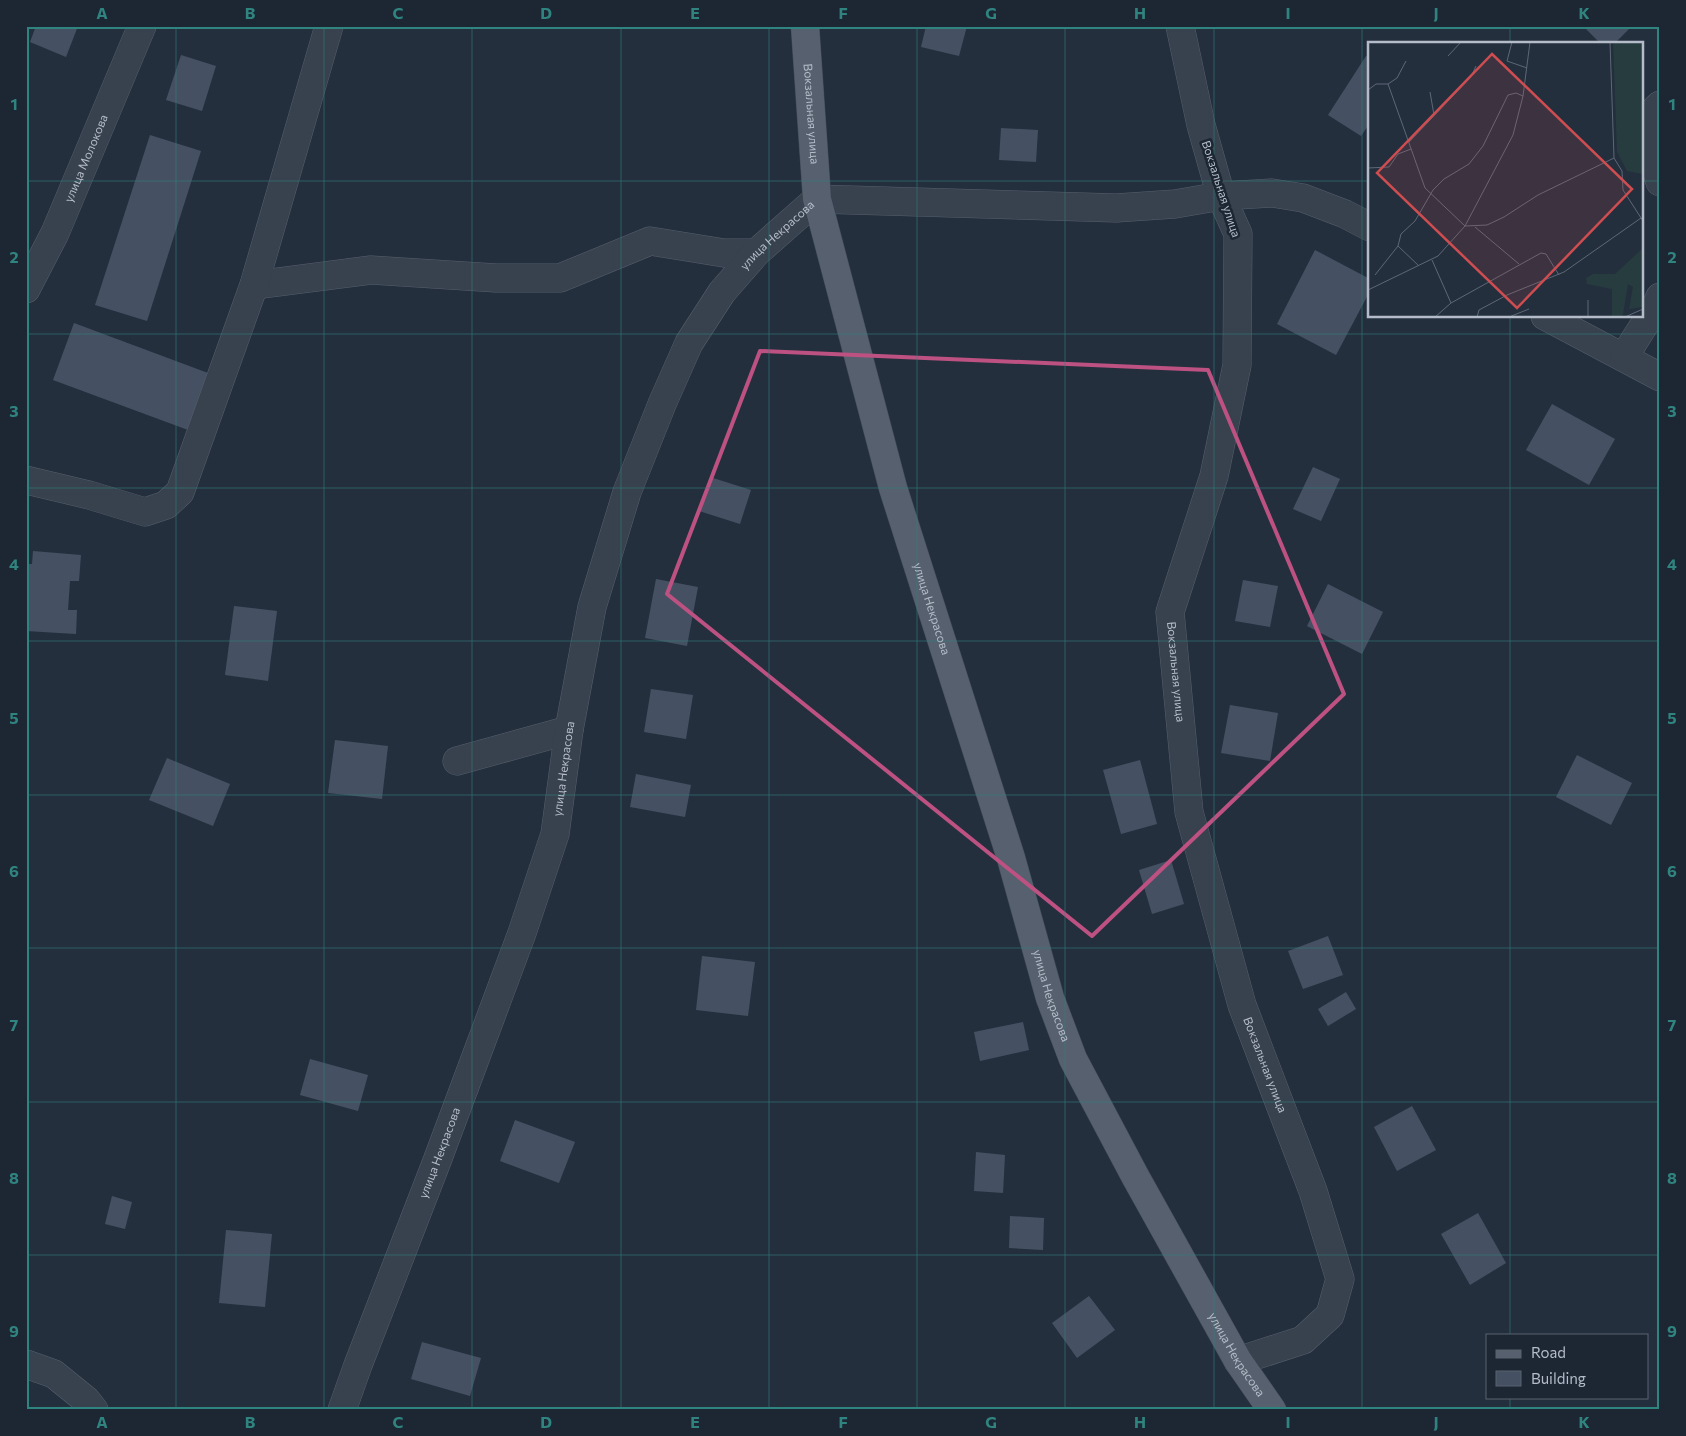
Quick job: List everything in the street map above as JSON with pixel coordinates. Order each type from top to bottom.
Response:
[{"type":"main road","name":"Вокзальная улица","points":[[805,26],[817,199]]},
{"type":"main road","name":"улица Некрасова","points":[[817,199],[893,488],[1011,858],[1050,998],[1073,1059],[1135,1176],[1238,1361],[1272,1410]]},
{"type":"street","name":"улица Молокова","points":[[26,289],[55,233],[142,26]]},
{"type":"street","points":[[26,480],[88,495],[145,512],[166,505],[180,492],[254,284],[329,26]]},
{"type":"street","name":"Вокзальная улица","points":[[1180,26],[1201,124],[1222,196],[1238,234],[1237,364],[1214,476],[1170,612],[1189,812],[1242,1005],[1313,1191],[1340,1280],[1330,1315],[1303,1340],[1238,1361]]},
{"type":"street","points":[[1660,105],[1654,109],[1647,130],[1660,182]]},
{"type":"street","points":[[817,199],[1116,208],[1175,204],[1222,196],[1272,193],[1303,198],[1368,225]]},
{"type":"street","name":"улица Некрасова","points":[[342,1410],[522,933],[555,834],[570,730],[592,607],[634,474],[689,343],[722,292],[756,253],[817,199]]},
{"type":"street","points":[[254,284],[371,270],[496,278],[560,278],[650,241],[724,253],[756,253]]},
{"type":"street","points":[[1624,357],[1660,297]]},
{"type":"street","points":[[1549,318],[1660,377]]},
{"type":"street","points":[[457,761],[570,730]]},
{"type":"street","points":[[26,1364],[54,1374],[86,1400],[94,1410]]},
{"type":"highlighted area","points":[[760,351],[1208,370],[1344,694],[1092,936],[667,594]]},
{"type":"building","points":[[36,26],[78,26],[66,57],[30,42]]},
{"type":"building","points":[[926,26],[967,26],[959,56],[921,47]]},
{"type":"building","points":[[1583,26],[1629,26],[1630,28],[1616,42],[1599,42]]},
{"type":"building","points":[[181,55],[216,66],[202,111],[166,100]]},
{"type":"building","points":[[1366,56],[1368,57],[1368,126],[1361,136],[1328,115]]},
{"type":"building","points":[[1001,128],[1038,130],[1036,162],[999,160]]},
{"type":"building","points":[[150,135],[201,151],[147,321],[95,305]]},
{"type":"building","points":[[1315,250],[1368,278],[1368,295],[1336,355],[1277,324]]},
{"type":"building","points":[[74,323],[208,373],[188,430],[53,380]]},
{"type":"building","points":[[1552,404],[1615,439],[1589,485],[1526,450]]},
{"type":"building","points":[[1313,467],[1340,479],[1321,521],[1293,509]]},
{"type":"building","points":[[710,477],[751,490],[740,524],[699,511]]},
{"type":"building","points":[[33,551],[81,555],[79,581],[70,581],[68,610],[77,610],[76,634],[26,631],[26,564],[32,564]]},
{"type":"building","points":[[656,579],[698,587],[687,646],[645,638]]},
{"type":"building","points":[[1243,580],[1278,586],[1270,627],[1235,621]]},
{"type":"building","points":[[1328,584],[1383,612],[1362,654],[1307,626]]},
{"type":"building","points":[[234,606],[277,611],[268,681],[225,675]]},
{"type":"building","points":[[651,689],[693,695],[686,739],[644,732]]},
{"type":"building","points":[[1230,705],[1278,713],[1270,761],[1221,753]]},
{"type":"building","points":[[335,740],[388,746],[382,799],[328,793]]},
{"type":"building","points":[[1577,755],[1632,783],[1611,825],[1556,797]]},
{"type":"building","points":[[167,758],[230,784],[213,826],[149,800]]},
{"type":"building","points":[[1140,760],[1157,824],[1121,834],[1103,770]]},
{"type":"building","points":[[636,774],[691,785],[685,817],[630,807]]},
{"type":"building","points":[[1171,860],[1184,904],[1152,914],[1139,870]]},
{"type":"building","points":[[1328,936],[1343,975],[1303,989],[1288,951]]},
{"type":"building","points":[[702,956],[755,962],[748,1016],[696,1010]]},
{"type":"building","points":[[1346,992],[1356,1009],[1328,1026],[1318,1009]]},
{"type":"building","points":[[1023,1022],[1029,1050],[980,1061],[974,1032]]},
{"type":"building","points":[[310,1059],[368,1075],[358,1111],[300,1095]]},
{"type":"building","points":[[1412,1106],[1436,1150],[1397,1171],[1374,1127]]},
{"type":"building","points":[[515,1120],[575,1142],[559,1183],[500,1161]]},
{"type":"building","points":[[976,1152],[1005,1155],[1003,1193],[974,1191]]},
{"type":"building","points":[[112,1196],[132,1202],[125,1229],[105,1224]]},
{"type":"building","points":[[1478,1213],[1506,1263],[1470,1285],[1441,1234]]},
{"type":"building","points":[[1010,1216],[1044,1218],[1043,1250],[1009,1248]]},
{"type":"building","points":[[226,1230],[272,1234],[265,1307],[219,1303]]},
{"type":"building","points":[[1089,1296],[1115,1330],[1077,1358],[1052,1323]]},
{"type":"building","points":[[422,1342],[481,1358],[470,1396],[411,1379]]}]
